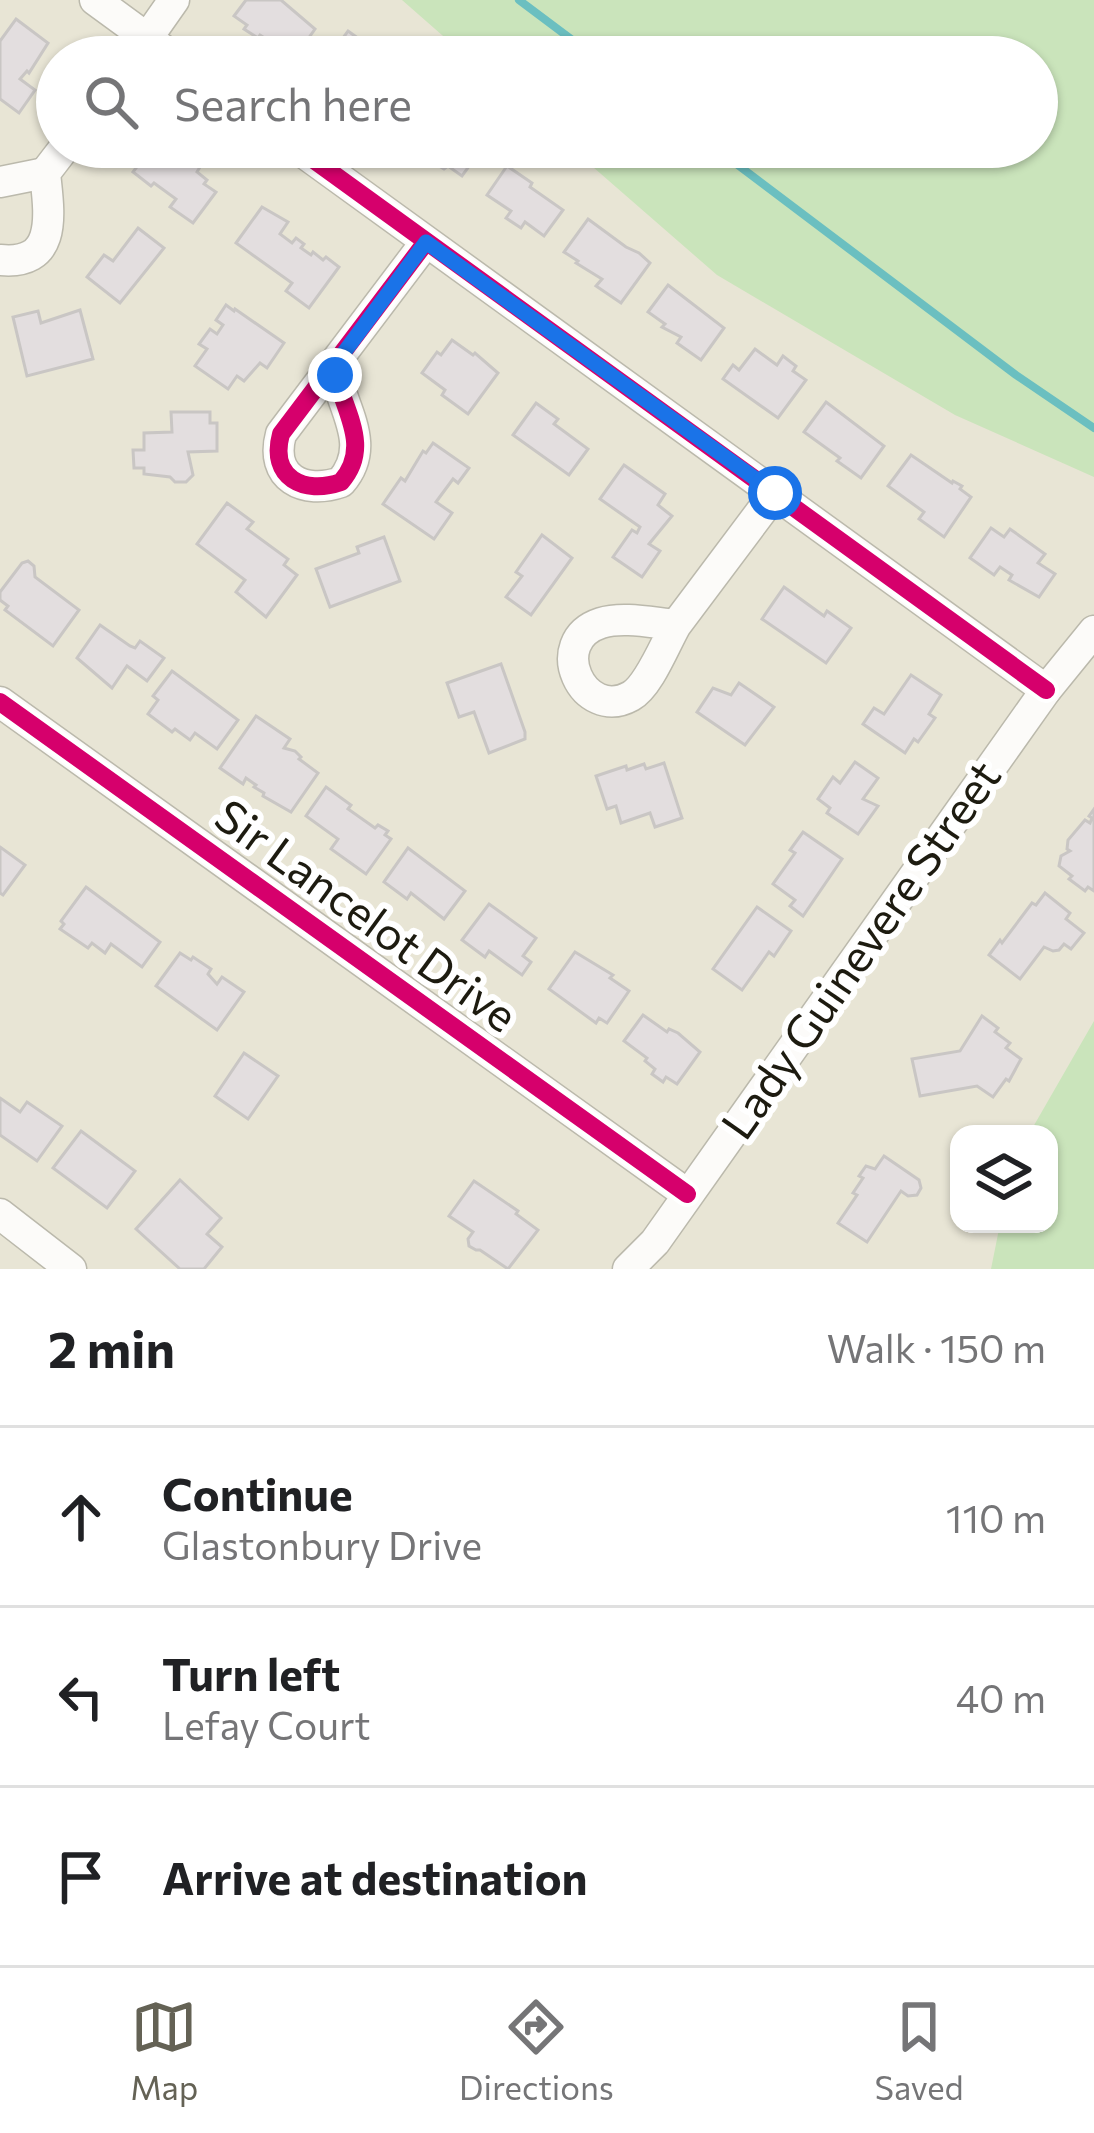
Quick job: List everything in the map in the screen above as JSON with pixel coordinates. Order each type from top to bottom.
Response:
[{"type":"street","points":[[95,0],[135,36]]},
{"type":"street","points":[[158,36],[174,0]]},
{"type":"street","points":[[0,182],[45,173],[49,168]]},
{"type":"street","points":[[325,168],[1046,690]]},
{"type":"street","points":[[0,260],[24,258],[46,238],[50,223],[45,173]]},
{"type":"street","points":[[334,366],[426,242]]},
{"type":"street","points":[[676,625],[775,493]]},
{"type":"street","name":"Lady Guinevere Street","points":[[628,1269],[655,1242],[1046,690],[1094,631]]},
{"type":"street","name":"Sir Lancelot Drive","points":[[0,702],[687,1194]]},
{"type":"street","points":[[0,1214],[71,1269]]},
{"type":"green space","points":[[402,0],[1094,0],[1094,477],[955,415],[717,275],[594,168],[1058,168],[1058,36],[443,36]]},
{"type":"green space","points":[[1094,1021],[1094,1269],[991,1269],[998,1233],[1058,1233],[1058,1125],[1034,1125]]},
{"type":"building","points":[[246,0],[281,0],[315,29],[310,36],[255,36],[234,16]]},
{"type":"building","points":[[16,19],[39,36],[36,62],[20,79],[35,90],[19,113],[0,99],[0,41]]},
{"type":"building","points":[[136,168],[199,168],[197,172],[207,180],[204,184],[216,192],[193,223],[170,207],[176,199],[133,172]]},
{"type":"building","points":[[510,168],[563,210],[544,236],[525,222],[521,228],[506,218],[511,211],[487,195]]},
{"type":"building","points":[[262,207],[288,222],[280,234],[292,243],[296,238],[311,255],[326,257],[339,267],[309,308],[286,291],[292,283],[236,243]]},
{"type":"building","points":[[588,219],[650,263],[621,303],[596,286],[602,279],[564,252]]},
{"type":"building","points":[[138,228],[164,248],[120,303],[87,277],[104,255],[113,261]]},
{"type":"building","points":[[668,285],[724,328],[701,360],[677,343],[681,337],[648,312]]},
{"type":"building","points":[[226,305],[284,343],[267,368],[260,363],[244,381],[237,376],[228,389],[195,366],[207,349],[199,344],[210,329],[217,334],[223,325],[216,320]]},
{"type":"building","points":[[80,310],[93,359],[27,376],[13,317],[38,311],[41,323]]},
{"type":"building","points":[[452,340],[498,373],[468,414],[422,373]]},
{"type":"building","points":[[755,349],[777,365],[783,356],[806,380],[778,418],[723,379],[733,365],[739,370]]},
{"type":"building","points":[[826,402],[884,446],[861,478],[804,432]]},
{"type":"building","points":[[536,403],[558,419],[554,424],[588,449],[569,475],[513,435]]},
{"type":"building","points":[[171,412],[210,412],[210,423],[217,423],[217,451],[188,452],[193,475],[186,482],[134,468],[133,450],[144,450],[144,433],[172,432]]},
{"type":"building","points":[[433,443],[469,468],[458,483],[453,479],[436,502],[452,513],[434,539],[383,504]]},
{"type":"building","points":[[911,455],[962,486],[971,497],[944,537],[919,519],[924,512],[888,486]]},
{"type":"building","points":[[624,465],[665,494],[658,505],[672,516],[649,544],[660,551],[642,577],[613,557],[632,530],[637,533],[640,527],[600,499]]},
{"type":"building","points":[[227,503],[253,522],[247,529],[288,559],[284,565],[297,575],[266,617],[236,592],[245,580],[197,544]]},
{"type":"building","points":[[991,528],[1004,537],[1010,529],[1045,554],[1038,563],[1055,574],[1039,597],[1009,580],[1012,575],[1000,567],[994,575],[970,558]]},
{"type":"building","points":[[542,535],[572,558],[531,615],[506,597],[522,576],[516,572]]},
{"type":"building","points":[[384,537],[400,581],[330,607],[316,569],[359,553],[357,547]]},
{"type":"building","points":[[28,561],[35,577],[79,610],[53,646],[5,610],[8,606],[0,600],[0,592]]},
{"type":"building","points":[[784,587],[824,616],[827,611],[851,628],[826,663],[762,619]]},
{"type":"building","points":[[100,625],[130,646],[135,648],[140,641],[164,658],[147,681],[127,666],[112,688],[77,658]]},
{"type":"building","points":[[501,664],[525,739],[489,753],[474,712],[459,717],[447,683]]},
{"type":"building","points":[[172,671],[238,720],[217,749],[195,733],[190,740],[175,729],[172,732],[148,714],[158,700],[153,696]]},
{"type":"building","points":[[911,675],[941,695],[929,714],[935,718],[905,753],[863,724],[874,708],[884,714]]},
{"type":"building","points":[[739,683],[774,707],[745,745],[697,712],[713,688],[731,695]]},
{"type":"building","points":[[256,716],[290,739],[284,748],[295,751],[318,773],[291,812],[263,796],[246,778],[243,784],[220,768]]},
{"type":"building","points":[[855,762],[878,778],[863,799],[878,806],[858,834],[827,813],[830,808],[818,799],[833,777],[840,783]]},
{"type":"building","points":[[664,763],[682,818],[655,827],[650,813],[621,823],[616,806],[607,809],[596,776],[626,766],[627,770],[644,764],[646,769]]},
{"type":"building","points":[[326,787],[351,805],[348,809],[375,828],[388,831],[385,835],[391,839],[366,874],[331,849],[338,839],[306,816]]},
{"type":"building","points":[[1094,809],[1094,891],[1088,887],[1085,891],[1059,866],[1061,856],[1070,851],[1068,840],[1085,820],[1090,823]]},
{"type":"building","points":[[803,832],[842,859],[803,916],[790,906],[795,900],[773,884]]},
{"type":"building","points":[[0,847],[25,865],[3,895],[0,893]]},
{"type":"building","points":[[408,848],[465,891],[444,919],[411,893],[407,899],[384,882]]},
{"type":"building","points":[[86,887],[160,942],[142,967],[111,944],[105,953],[92,943],[88,948],[60,929]]},
{"type":"building","points":[[1045,893],[1070,913],[1066,919],[1084,933],[1071,949],[1064,944],[1053,951],[1044,947],[1020,979],[989,955]]},
{"type":"building","points":[[489,904],[536,938],[523,956],[531,962],[522,975],[489,951],[485,957],[462,940]]},
{"type":"building","points":[[757,907],[791,931],[742,990],[713,969]]},
{"type":"building","points":[[575,952],[613,975],[610,978],[629,991],[607,1023],[599,1018],[596,1023],[549,989]]},
{"type":"building","points":[[180,953],[211,969],[208,974],[217,984],[222,977],[244,992],[217,1030],[156,986]]},
{"type":"building","points":[[643,1015],[667,1032],[678,1033],[700,1052],[677,1084],[652,1074],[655,1069],[647,1058],[624,1041]]},
{"type":"building","points":[[982,1016],[998,1028],[995,1032],[1010,1043],[1006,1048],[1021,1059],[1009,1081],[993,1097],[977,1086],[920,1096],[912,1059],[960,1051]]},
{"type":"building","points":[[244,1053],[278,1076],[248,1119],[215,1096]]},
{"type":"building","points":[[0,1098],[20,1112],[27,1102],[62,1126],[37,1161],[0,1135]]},
{"type":"building","points":[[81,1131],[135,1171],[107,1208],[53,1168]]},
{"type":"building","points":[[884,1156],[919,1180],[921,1188],[917,1195],[901,1191],[867,1242],[838,1223],[857,1195],[853,1193],[863,1178],[859,1176],[866,1166],[875,1169]]},
{"type":"building","points":[[180,1180],[221,1218],[207,1234],[222,1247],[204,1269],[180,1269],[136,1229]]},
{"type":"building","points":[[474,1181],[538,1230],[508,1269],[469,1246],[473,1232],[449,1216]]},
{"type":"waterway","points":[[519,0],[567,36]]},
{"type":"waterway","points":[[742,168],[1016,375],[1094,428]]},
{"type":"cycle path","points":[[325,168],[1046,690]]},
{"type":"cycle path","points":[[334,366],[352,425],[355,454],[341,482],[303,484],[285,472],[280,462],[281,434],[426,242]]},
{"type":"cycle path","points":[[0,702],[687,1194]]},
{"type":"route","points":[[335,375],[334,366],[426,242],[775,493]]}]
